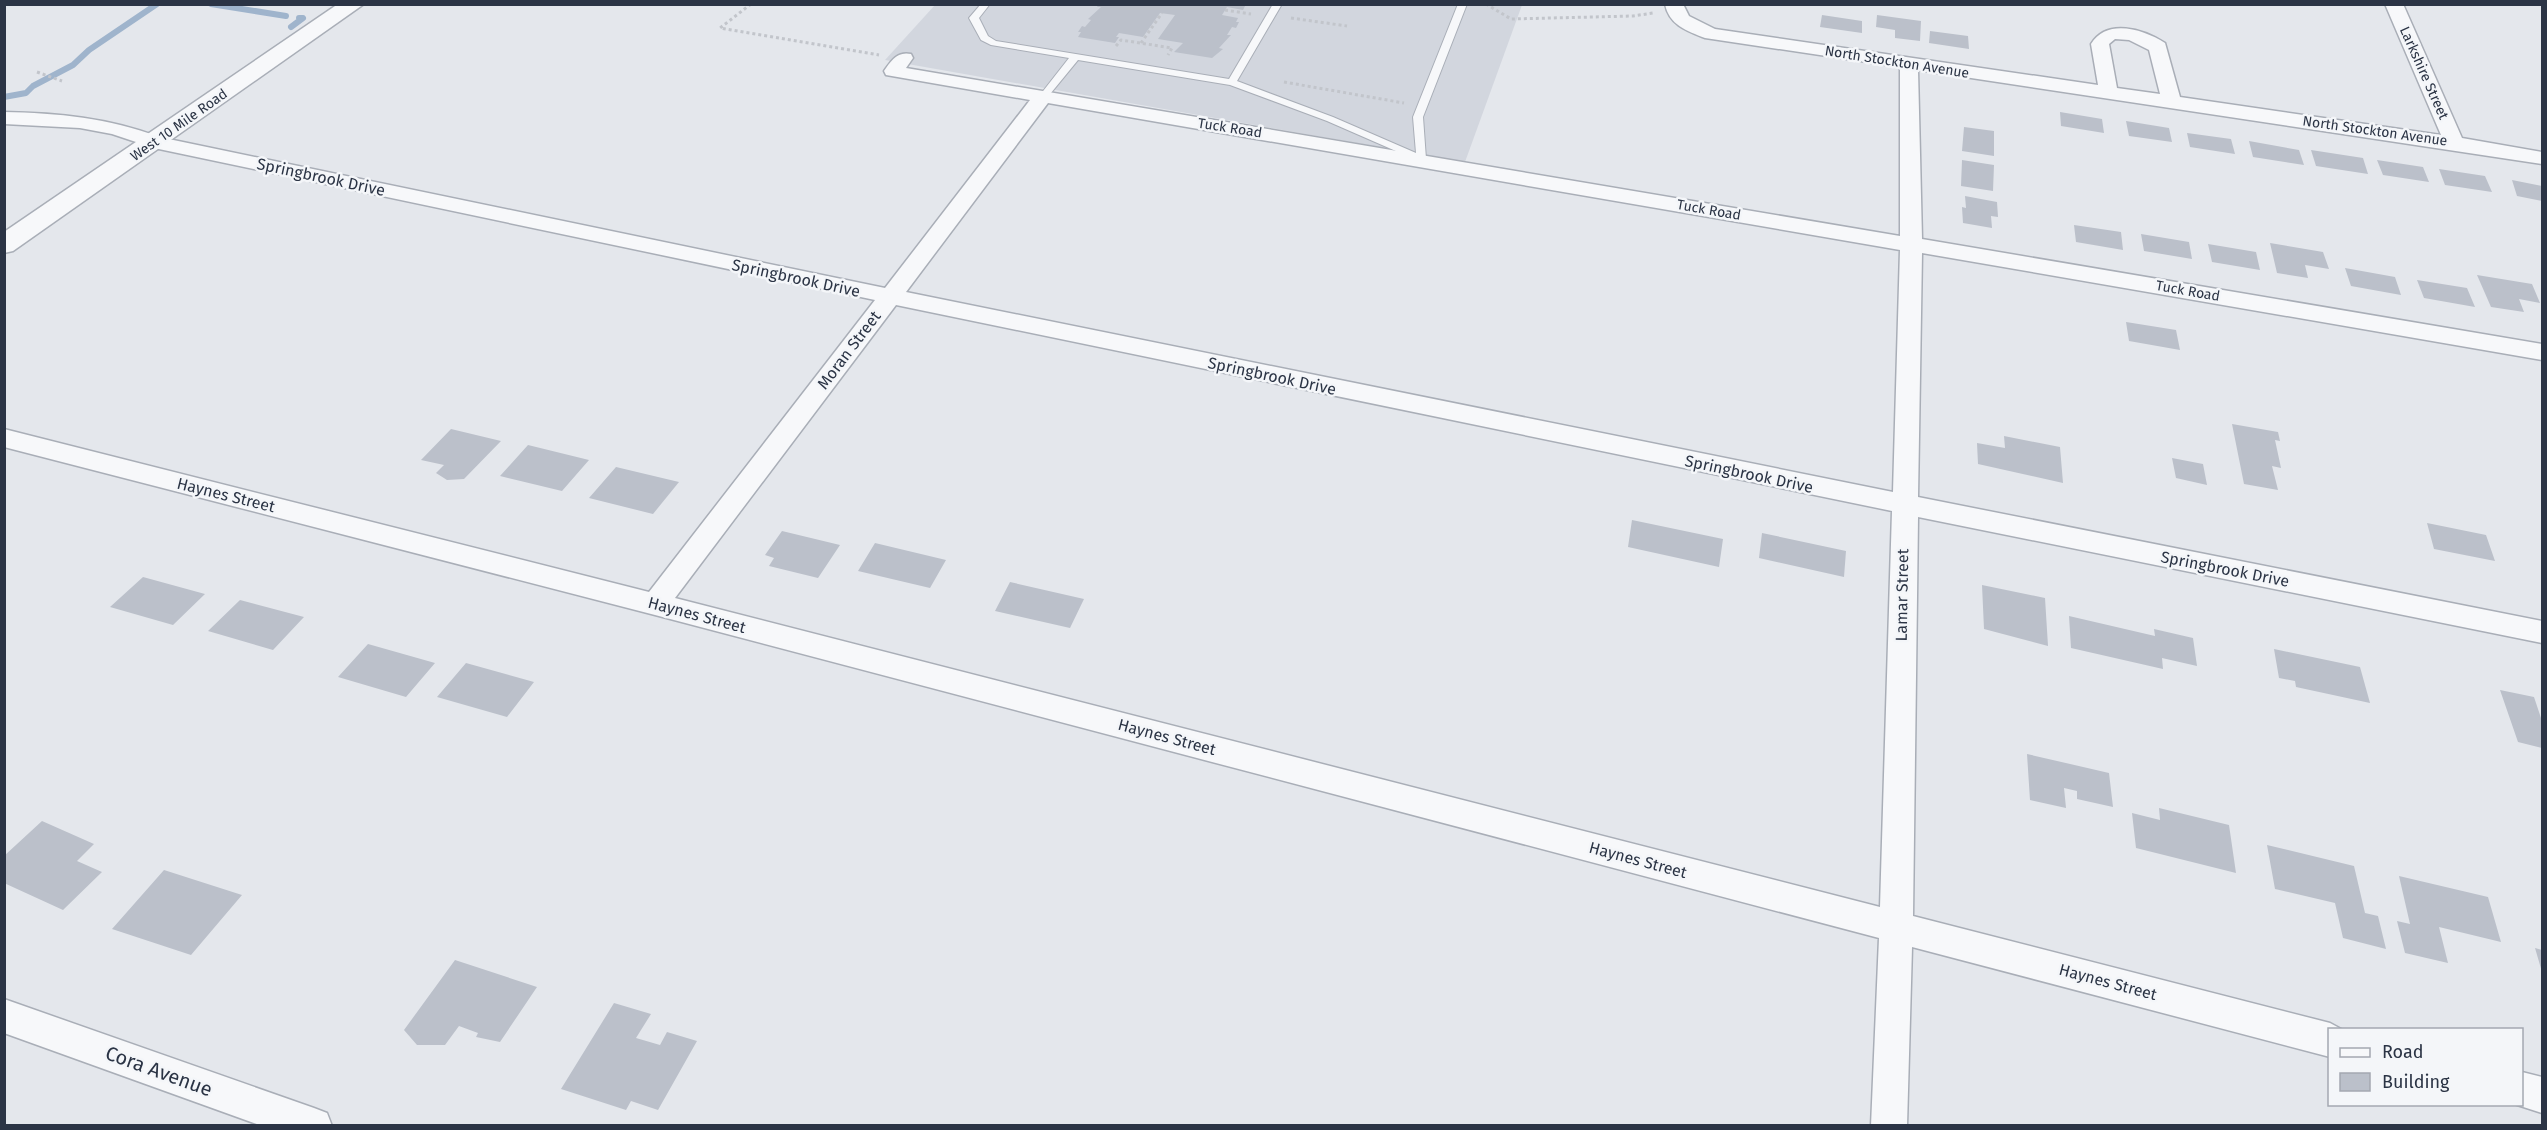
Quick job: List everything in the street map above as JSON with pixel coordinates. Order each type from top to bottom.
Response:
[{"type":"street","name":"West 10 Mile Road","points":[[4,245],[353,4]]},
{"type":"street","name":"Larkshire Street","points":[[2394,4],[2454,142]]},
{"type":"street","name":"North Stockton Avenue","points":[[1678,13],[1711,34],[2109,94],[2454,142],[2542,158]]},
{"type":"street","points":[[2109,94],[2100,44],[2107,35],[2128,34],[2143,38],[2158,47],[2172,102]]},
{"type":"street","name":"Tuck Road","points":[[904,59],[893,71],[1421,159],[2542,352]]},
{"type":"street","name":"Lamar Street","points":[[1889,1125],[1896,927],[1911,245],[1908,64]]},
{"type":"street","name":"Moran Street","points":[[655,604],[1043,97]]},
{"type":"street","name":"Springbrook Drive","points":[[4,118],[64,119],[122,129],[154,142],[889,297],[1904,505],[2542,632]]},
{"type":"street","name":"Haynes Street","points":[[4,438],[655,604],[2328,1039]]},
{"type":"street","name":"Cora Avenue","points":[[4,1016],[314,1125]]},
{"type":"street","points":[[2523,1090],[2542,1095]]},
{"type":"lane","points":[[986,4],[974,18],[984,38],[1003,45],[1232,82],[1330,118],[1421,159],[1418,117],[1463,4]]},
{"type":"lane","points":[[1232,82],[1278,4]]},
{"type":"lane","points":[[1043,97],[1075,57]]},
{"type":"path","points":[[750,4],[720,28],[904,59]]},
{"type":"path","points":[[1486,4],[1504,17],[1517,20],[1678,13]]},
{"type":"path","points":[[1141,43],[1162,14]]},
{"type":"path","points":[[38,72],[62,81]]},
{"type":"path","points":[[1284,82],[1422,106]]},
{"type":"shaded area","points":[[935,5],[1522,5],[1465,162],[885,60]]},
{"type":"building","points":[[1099,4],[1246,4],[1243,10],[1227,7],[1222,15],[1238,18],[1236,22],[1239,22],[1236,28],[1232,27],[1227,35],[1231,35],[1219,48],[1223,49],[1212,58],[1174,52],[1183,43],[1158,39],[1175,15],[1160,13],[1143,37],[1119,33],[1115,43],[1078,37],[1082,26],[1085,27],[1091,20],[1088,19],[1101,7],[1097,7]]},
{"type":"building","points":[[1822,15],[1862,21],[1862,33],[1820,27]]},
{"type":"building","points":[[1877,15],[1921,21],[1920,41],[1895,38],[1895,30],[1876,27]]},
{"type":"building","points":[[1930,31],[1968,36],[1969,49],[1929,43]]},
{"type":"building","points":[[2060,112],[2102,119],[2104,133],[2061,126]]},
{"type":"building","points":[[2126,121],[2169,128],[2172,142],[2129,136]]},
{"type":"building","points":[[1964,127],[1994,131],[1994,156],[1962,151]]},
{"type":"building","points":[[2187,133],[2231,139],[2235,154],[2190,147]]},
{"type":"building","points":[[2249,141],[2299,150],[2304,165],[2253,157]]},
{"type":"building","points":[[2311,150],[2363,158],[2368,174],[2316,166]]},
{"type":"building","points":[[1962,160],[1994,165],[1993,191],[1961,186]]},
{"type":"building","points":[[2377,160],[2423,167],[2429,182],[2383,175]]},
{"type":"building","points":[[2439,169],[2485,176],[2492,192],[2445,185]]},
{"type":"building","points":[[2512,180],[2542,186],[2542,201],[2517,196]]},
{"type":"building","points":[[1965,196],[1997,202],[1998,217],[1991,216],[1992,228],[1963,223],[1962,207],[1966,208]]},
{"type":"building","points":[[2074,225],[2121,232],[2123,250],[2076,242]]},
{"type":"building","points":[[2141,234],[2189,242],[2192,259],[2144,251]]},
{"type":"building","points":[[2270,243],[2323,252],[2329,269],[2305,265],[2308,278],[2277,273]]},
{"type":"building","points":[[2208,244],[2256,252],[2260,270],[2212,262]]},
{"type":"building","points":[[2345,268],[2395,277],[2401,295],[2351,286]]},
{"type":"building","points":[[2477,275],[2532,284],[2540,303],[2519,299],[2524,312],[2491,307]]},
{"type":"building","points":[[2417,280],[2467,288],[2475,307],[2424,298]]},
{"type":"building","points":[[2126,322],[2176,330],[2180,350],[2129,341]]},
{"type":"building","points":[[2232,424],[2278,432],[2280,441],[2275,440],[2281,468],[2272,466],[2278,490],[2244,484]]},
{"type":"building","points":[[451,429],[501,441],[464,479],[447,480],[436,473],[444,465],[421,460]]},
{"type":"building","points":[[2004,436],[2060,447],[2063,483],[1978,464],[1977,443],[2005,448]]},
{"type":"building","points":[[528,445],[589,460],[562,491],[500,476]]},
{"type":"building","points":[[2172,458],[2203,464],[2207,485],[2176,478]]},
{"type":"building","points":[[616,467],[679,482],[653,514],[589,498]]},
{"type":"building","points":[[1632,520],[1723,539],[1719,567],[1628,547]]},
{"type":"building","points":[[2427,523],[2486,535],[2495,561],[2434,549]]},
{"type":"building","points":[[782,531],[840,545],[818,578],[769,566],[774,558],[765,555]]},
{"type":"building","points":[[1762,533],[1846,551],[1844,577],[1759,558]]},
{"type":"building","points":[[875,543],[946,560],[930,588],[858,571]]},
{"type":"building","points":[[143,577],[205,594],[173,625],[110,607]]},
{"type":"building","points":[[1010,582],[1084,599],[1070,628],[995,611]]},
{"type":"building","points":[[1982,585],[2045,598],[2048,646],[1984,629]]},
{"type":"building","points":[[240,600],[304,617],[273,650],[208,631]]},
{"type":"building","points":[[2069,616],[2155,636],[2154,629],[2193,638],[2197,666],[2162,658],[2163,669],[2071,648]]},
{"type":"building","points":[[368,644],[435,663],[406,697],[338,677]]},
{"type":"building","points":[[2274,649],[2360,667],[2370,703],[2296,687],[2295,681],[2279,678]]},
{"type":"building","points":[[466,663],[534,682],[507,717],[437,697]]},
{"type":"building","points":[[2500,690],[2534,697],[2542,721],[2542,748],[2518,742]]},
{"type":"building","points":[[2027,754],[2109,773],[2113,807],[2077,799],[2077,791],[2064,788],[2066,808],[2030,800]]},
{"type":"building","points":[[2159,808],[2229,825],[2236,873],[2136,848],[2132,813],[2160,820]]},
{"type":"building","points":[[42,821],[94,844],[77,861],[102,872],[63,910],[4,883],[4,856]]},
{"type":"building","points":[[2267,845],[2354,866],[2365,913],[2378,916],[2386,949],[2343,938],[2335,903],[2275,889]]},
{"type":"building","points":[[164,870],[242,895],[191,955],[112,929]]},
{"type":"building","points":[[2399,876],[2488,897],[2501,942],[2439,927],[2448,963],[2405,953],[2397,921],[2410,924]]},
{"type":"building","points":[[2535,948],[2542,950],[2542,972]]},
{"type":"building","points":[[455,960],[537,987],[500,1042],[476,1037],[478,1033],[459,1026],[445,1045],[417,1045],[404,1030]]},
{"type":"building","points":[[614,1003],[651,1014],[636,1038],[660,1045],[667,1032],[697,1041],[658,1110],[631,1101],[626,1110],[561,1089]]},
{"type":"waterway","points":[[4,97],[26,93],[33,86],[73,65],[89,50],[157,4]]},
{"type":"waterway","points":[[211,4],[286,16]]},
{"type":"waterway","points":[[291,27],[303,18],[299,18]]}]
